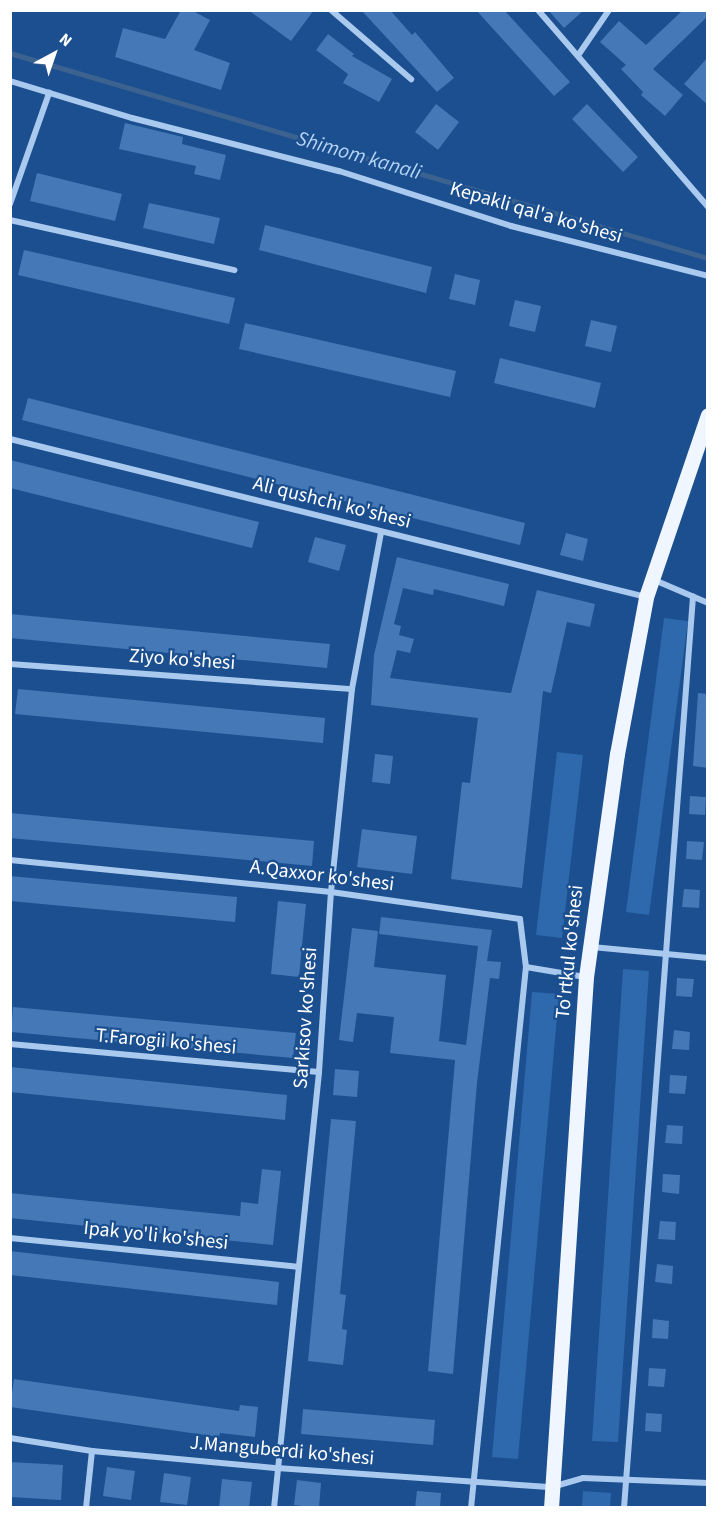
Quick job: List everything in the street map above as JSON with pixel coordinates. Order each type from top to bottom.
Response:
[{"type":"main road","name":"To'rtkul ko'shesi","points":[[551,1508],[586,977],[617,754],[646,597],[708,415]]},
{"type":"street","points":[[331,10],[411,80]]},
{"type":"street","points":[[538,10],[579,54],[708,207]]},
{"type":"street","points":[[579,54],[609,10]]},
{"type":"street","name":"Kepakli qal'a ko'shesi","points":[[10,81],[339,171],[511,226],[708,276]]},
{"type":"street","points":[[10,204],[49,93]]},
{"type":"street","points":[[10,220],[234,270]]},
{"type":"street","name":"Ali qushchi ko'shesi","points":[[10,439],[646,597]]},
{"type":"street","name":"Sarkisov ko'shesi","points":[[274,1508],[319,1072],[331,892],[352,689],[381,533]]},
{"type":"street","points":[[652,578],[708,603]]},
{"type":"street","points":[[624,1508],[664,956],[693,597]]},
{"type":"street","name":"Ziyo ko'shesi","points":[[10,664],[352,689]]},
{"type":"street","name":"A.Qaxxor ko'shesi","points":[[10,860],[331,892],[520,919],[526,967]]},
{"type":"street","points":[[590,946],[664,956],[708,958]]},
{"type":"street","points":[[471,1508],[526,967],[586,977]]},
{"type":"street","name":"T.Farogii ko'shesi","points":[[10,1044],[319,1072]]},
{"type":"street","name":"Ipak yo'li ko'shesi","points":[[10,1239],[298,1267]]},
{"type":"street","name":"J.Manguberdi ko'shesi","points":[[10,1438],[92,1451],[277,1468],[552,1487]]},
{"type":"street","points":[[86,1508],[92,1451]]},
{"type":"street","points":[[552,1487],[584,1478],[708,1483]]},
{"type":"shaded area","points":[[664,618],[688,621],[649,915],[626,912]]},
{"type":"shaded area","points":[[557,752],[583,755],[562,938],[536,935]]},
{"type":"shaded area","points":[[623,969],[649,971],[618,1442],[592,1441]]},
{"type":"shaded area","points":[[532,992],[559,994],[518,1459],[492,1457]]},
{"type":"shaded area","points":[[583,1491],[611,1493],[610,1507],[582,1507]]},
{"type":"building","points":[[181,10],[191,10],[210,20],[194,50],[230,63],[221,90],[115,57],[123,28],[165,39]]},
{"type":"building","points":[[248,10],[314,10],[291,41]]},
{"type":"building","points":[[361,10],[390,10],[412,35],[415,32],[454,78],[437,92]]},
{"type":"building","points":[[476,10],[504,10],[570,82],[554,96]]},
{"type":"building","points":[[548,10],[584,10],[564,28]]},
{"type":"building","points":[[683,10],[708,10],[708,16],[653,69],[683,95],[665,116],[641,95],[643,92],[621,69],[626,65],[600,42],[619,21],[646,45]]},
{"type":"building","points":[[328,34],[354,54],[352,56],[392,79],[379,102],[343,83],[348,74],[316,50]]},
{"type":"building","points":[[708,57],[708,105],[684,84]]},
{"type":"building","points":[[436,104],[459,122],[438,150],[415,132]]},
{"type":"building","points":[[587,104],[638,157],[623,172],[572,119]]},
{"type":"building","points":[[125,123],[183,137],[182,144],[226,155],[220,180],[194,174],[196,166],[119,149]]},
{"type":"building","points":[[37,173],[122,194],[115,221],[30,201]]},
{"type":"building","points":[[149,203],[220,218],[214,244],[143,228]]},
{"type":"building","points":[[265,225],[432,267],[426,293],[259,250]]},
{"type":"building","points":[[24,250],[235,298],[229,324],[18,275]]},
{"type":"building","points":[[455,274],[480,280],[475,305],[449,299]]},
{"type":"building","points":[[515,300],[541,306],[535,332],[509,326]]},
{"type":"building","points":[[591,320],[617,326],[611,352],[585,346]]},
{"type":"building","points":[[245,323],[456,371],[450,397],[239,349]]},
{"type":"building","points":[[500,358],[601,383],[595,408],[494,383]]},
{"type":"building","points":[[28,398],[525,523],[520,545],[22,420]]},
{"type":"building","points":[[10,460],[259,522],[252,548],[10,488]]},
{"type":"building","points":[[566,533],[588,539],[583,561],[560,555]]},
{"type":"building","points":[[315,537],[346,545],[339,571],[308,562]]},
{"type":"building","points":[[397,557],[509,584],[504,606],[434,589],[433,595],[403,588],[394,624],[401,626],[399,635],[414,639],[410,653],[397,650],[390,678],[511,693],[537,590],[595,604],[590,627],[567,622],[551,693],[543,691],[522,888],[451,879],[462,782],[470,783],[478,718],[371,705],[374,655]]},
{"type":"building","points":[[10,614],[330,644],[327,668],[10,638]]},
{"type":"building","points":[[18,689],[325,718],[323,743],[15,714]]},
{"type":"building","points":[[698,693],[708,694],[708,768],[693,766]]},
{"type":"building","points":[[375,754],[393,756],[390,784],[372,782]]},
{"type":"building","points":[[690,796],[706,797],[705,815],[689,814]]},
{"type":"building","points":[[10,813],[314,841],[312,866],[10,838]]},
{"type":"building","points":[[362,829],[417,836],[412,874],[357,867]]},
{"type":"building","points":[[687,841],[704,842],[702,860],[686,859]]},
{"type":"building","points":[[10,876],[237,897],[235,922],[10,901]]},
{"type":"building","points":[[684,889],[700,890],[699,908],[682,907]]},
{"type":"building","points":[[278,901],[306,904],[299,977],[271,974]]},
{"type":"building","points":[[381,917],[492,930],[487,961],[501,962],[499,979],[490,978],[477,1083],[453,1374],[428,1371],[455,1060],[390,1053],[394,1017],[357,1013],[353,1042],[339,1040],[352,928],[378,931],[374,967],[446,975],[439,1041],[466,1045],[478,946],[379,934]]},
{"type":"building","points":[[677,978],[694,979],[692,997],[676,996]]},
{"type":"building","points":[[13,1007],[296,1033],[293,1058],[11,1032]]},
{"type":"building","points":[[674,1030],[690,1032],[689,1050],[672,1049]]},
{"type":"building","points":[[10,1067],[287,1095],[285,1120],[10,1092]]},
{"type":"building","points":[[335,1069],[359,1071],[357,1097],[333,1095]]},
{"type":"building","points":[[670,1075],[687,1076],[685,1094],[669,1093]]},
{"type":"building","points":[[331,1119],[356,1121],[340,1294],[346,1295],[342,1329],[347,1330],[343,1365],[308,1361]]},
{"type":"building","points":[[667,1125],[683,1126],[682,1144],[665,1143]]},
{"type":"building","points":[[262,1169],[281,1171],[273,1245],[10,1218],[10,1193],[240,1216],[241,1202],[258,1204]]},
{"type":"building","points":[[663,1174],[680,1175],[679,1194],[662,1192]]},
{"type":"building","points":[[660,1221],[676,1222],[675,1240],[658,1239]]},
{"type":"building","points":[[10,1251],[279,1282],[277,1305],[10,1275]]},
{"type":"building","points":[[657,1264],[673,1266],[672,1284],[655,1282]]},
{"type":"building","points":[[653,1319],[669,1321],[668,1339],[652,1338]]},
{"type":"building","points":[[649,1368],[666,1369],[664,1387],[648,1386]]},
{"type":"building","points":[[14,1379],[239,1411],[240,1405],[258,1407],[255,1437],[220,1433],[219,1437],[10,1407]]},
{"type":"building","points":[[303,1409],[435,1420],[433,1445],[301,1434]]},
{"type":"building","points":[[646,1413],[662,1414],[661,1432],[645,1431]]},
{"type":"building","points":[[10,1462],[63,1465],[61,1500],[10,1497]]},
{"type":"building","points":[[107,1467],[135,1471],[131,1500],[103,1496]]},
{"type":"building","points":[[164,1473],[191,1477],[187,1505],[160,1502]]},
{"type":"building","points":[[222,1479],[252,1482],[249,1508],[219,1508]]},
{"type":"building","points":[[297,1480],[321,1483],[319,1508],[294,1505]]},
{"type":"building","points":[[417,1491],[441,1493],[440,1508],[415,1508]]},
{"type":"waterway","name":"Shimom kanali","points":[[10,53],[708,258]]}]
